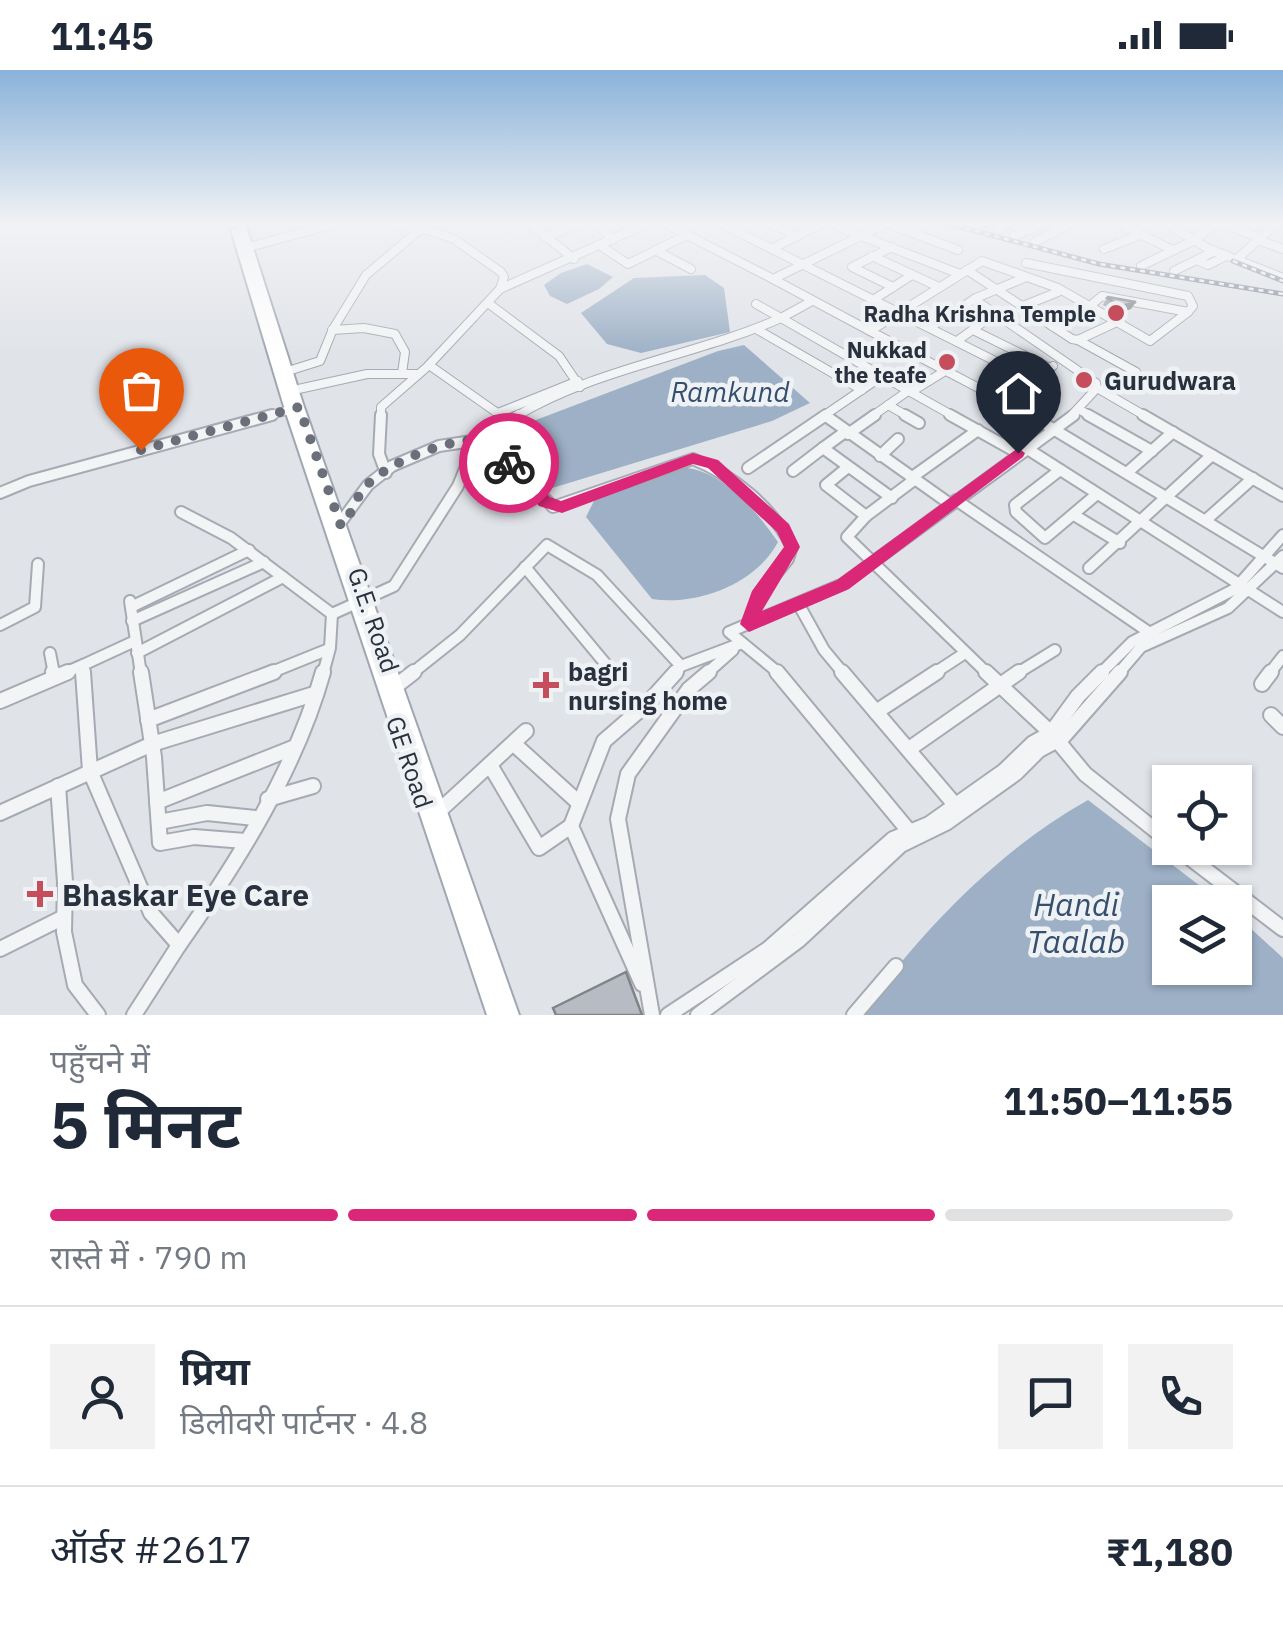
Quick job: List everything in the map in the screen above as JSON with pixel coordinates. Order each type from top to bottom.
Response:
[{"type":"main road","name":"GE Road","points":[[248,267],[497,1015]]},
{"type":"main road","points":[[255,267],[294,390],[294,408]]},
{"type":"main road","name":"G.E. Road","points":[[360,599],[396,686],[509,1015]]},
{"type":"street","points":[[288,372],[320,361],[332,330],[375,267]]},
{"type":"street","points":[[386,472],[379,454],[381,407],[488,303],[504,277],[494,267]]},
{"type":"street","points":[[500,288],[553,267]]},
{"type":"street","points":[[633,267],[640,271]]},
{"type":"street","points":[[687,267],[691,269]]},
{"type":"street","points":[[748,267],[1054,427],[1277,561]]},
{"type":"street","points":[[773,280],[798,267]]},
{"type":"street","points":[[810,267],[1035,380]]},
{"type":"street","points":[[832,279],[852,267]]},
{"type":"street","points":[[852,267],[892,288]]},
{"type":"street","points":[[895,267],[939,288]]},
{"type":"street","points":[[950,267],[1000,290],[1075,340],[1136,372]]},
{"type":"street","points":[[870,332],[972,267]]},
{"type":"street","points":[[997,267],[1058,288],[1150,341],[1193,306],[1188,296],[1046,267]]},
{"type":"street","points":[[1174,272],[1183,267]]},
{"type":"street","points":[[1257,267],[1283,278]]},
{"type":"street","points":[[873,300],[912,275]]},
{"type":"street","points":[[931,328],[974,299],[1024,278]]},
{"type":"street","points":[[1052,326],[1093,307],[1102,296],[1102,281]]},
{"type":"street","points":[[1024,306],[1058,292]]},
{"type":"street","points":[[1102,296],[1188,312]]},
{"type":"street","points":[[974,299],[1096,383],[1097,388],[1283,496]]},
{"type":"street","points":[[332,614],[394,586],[458,486],[481,439],[502,416],[579,384],[758,330],[812,302]]},
{"type":"street","points":[[488,303],[550,348],[579,384]]},
{"type":"street","points":[[756,304],[978,430],[1060,470],[1283,612]]},
{"type":"street","points":[[957,341],[996,314]]},
{"type":"street","points":[[1046,349],[1119,321]]},
{"type":"street","points":[[332,330],[364,328],[395,334],[406,352],[402,373]]},
{"type":"street","points":[[758,330],[862,390]]},
{"type":"street","points":[[972,330],[1050,368]]},
{"type":"street","points":[[1007,403],[1062,360]]},
{"type":"street","points":[[428,365],[502,416]]},
{"type":"street","points":[[792,472],[888,405],[945,371]]},
{"type":"street","points":[[294,390],[367,374],[418,374]]},
{"type":"street","points":[[748,468],[882,376]]},
{"type":"street","points":[[913,837],[786,678],[729,632],[843,584],[1080,410],[1097,388]]},
{"type":"street","points":[[888,405],[918,423]]},
{"type":"street","points":[[0,493],[29,481],[294,408]]},
{"type":"street","points":[[1080,410],[1152,450]]},
{"type":"street","points":[[826,416],[912,478],[1152,635]]},
{"type":"street","points":[[978,430],[912,478],[846,537],[1053,738],[1152,826]]},
{"type":"street","points":[[1129,471],[1172,432]]},
{"type":"street","points":[[336,529],[351,516],[366,486],[386,472],[425,451],[481,439]]},
{"type":"street","points":[[481,439],[553,506],[562,507],[693,458],[713,464],[783,528],[792,547],[788,560],[758,596],[749,624]]},
{"type":"street","points":[[880,456],[898,439]]},
{"type":"street","points":[[823,448],[892,498]]},
{"type":"street","points":[[1090,568],[1212,454]]},
{"type":"street","points":[[848,467],[826,485],[866,516]]},
{"type":"street","points":[[1060,470],[1015,505],[1016,512],[1044,538],[1097,494]]},
{"type":"street","points":[[1206,520],[1253,478]]},
{"type":"street","points":[[181,512],[250,550],[332,614]]},
{"type":"street","points":[[1074,514],[1120,543]]},
{"type":"street","points":[[698,1015],[799,940],[901,845],[1053,738],[1078,696],[1152,635],[1244,588],[1277,561],[1283,535]]},
{"type":"street","points":[[396,686],[460,636],[547,544],[598,575],[681,666]]},
{"type":"street","points":[[245,841],[194,837],[160,843],[152,744],[130,604],[250,550]]},
{"type":"street","points":[[132,621],[264,562]]},
{"type":"street","points":[[0,625],[36,607],[38,564]]},
{"type":"street","points":[[524,568],[616,676]]},
{"type":"street","points":[[0,701],[136,647],[284,578]]},
{"type":"street","points":[[799,604],[824,650],[956,806]]},
{"type":"street","points":[[134,1015],[208,906],[295,746],[329,648],[332,614]]},
{"type":"street","points":[[490,765],[540,848],[570,826],[604,741],[649,702],[681,666],[742,642]]},
{"type":"street","points":[[652,1015],[618,818],[628,774],[689,688],[742,642]]},
{"type":"street","points":[[148,720],[204,695],[277,672],[329,648]]},
{"type":"street","points":[[909,749],[941,731],[999,684],[1055,650]]},
{"type":"street","points":[[50,653],[54,678]]},
{"type":"street","points":[[876,712],[965,653]]},
{"type":"street","points":[[1262,684],[1283,656]]},
{"type":"street","points":[[83,665],[90,771],[151,913],[179,945]]},
{"type":"street","points":[[0,813],[152,744],[314,694]]},
{"type":"street","points":[[1271,716],[1283,727]]},
{"type":"street","points":[[438,812],[526,732]]},
{"type":"street","points":[[668,1015],[768,949],[893,839],[913,837],[1053,738]]},
{"type":"street","points":[[514,744],[579,802]]},
{"type":"street","points":[[157,802],[295,746]]},
{"type":"street","points":[[58,786],[64,917],[75,985],[98,1015]]},
{"type":"street","points":[[268,800],[313,786]]},
{"type":"street","points":[[159,822],[187,813],[234,812],[255,818]]},
{"type":"street","points":[[570,826],[649,999]]},
{"type":"street","points":[[1200,865],[1283,929]]},
{"type":"street","points":[[0,949],[64,917]]},
{"type":"street","points":[[854,1015],[896,966]]},
{"type":"water","points":[[593,267],[613,277],[599,289],[567,304],[550,296],[544,285],[561,273]]},
{"type":"water","points":[[705,275],[724,288],[730,332],[641,353],[607,344],[581,313],[634,278]]},
{"type":"water","name":"Ramkund","points":[[744,345],[810,403],[772,421],[549,489],[514,442],[520,426],[718,351]]},
{"type":"water","points":[[681,467],[711,476],[737,493],[778,542],[755,570],[724,589],[688,599],[652,599],[586,517],[594,501]]},
{"type":"water","name":"Handi Taalab","points":[[1088,800],[1152,849],[1152,865],[1173,865],[1199,885],[1152,885],[1152,985],[1252,985],[1252,930],[1283,958],[1283,1015],[860,1015],[963,896],[1055,820]]},
{"type":"building","points":[[1108,297],[1136,302],[1122,306]]},
{"type":"building","points":[[626,972],[642,1015],[556,1015],[553,1008]]},
{"type":"railway","points":[[1118,267],[1283,294]]},
{"type":"railway","points":[[1248,267],[1283,281]]},
{"type":"way so far","points":[[141,450],[299,407],[341,526],[351,516],[366,486],[425,451],[465,439],[486,439],[509,463]]},
{"type":"place","name":"Radha Krishna Temple","points":[[1116,313]]},
{"type":"place","name":"Nukkad the teafe","points":[[947,362]]},
{"type":"place","name":"Gurudwara","points":[[1084,380]]},
{"type":"place","name":"bagri nursing home","points":[[546,685]]},
{"type":"place","name":"Bhaskar Eye Care","points":[[40,894]]},
{"type":"route","points":[[509,463],[544,502],[562,507],[693,458],[713,464],[783,528],[792,547],[788,560],[758,596],[749,624],[843,584],[1018,453]]}]
